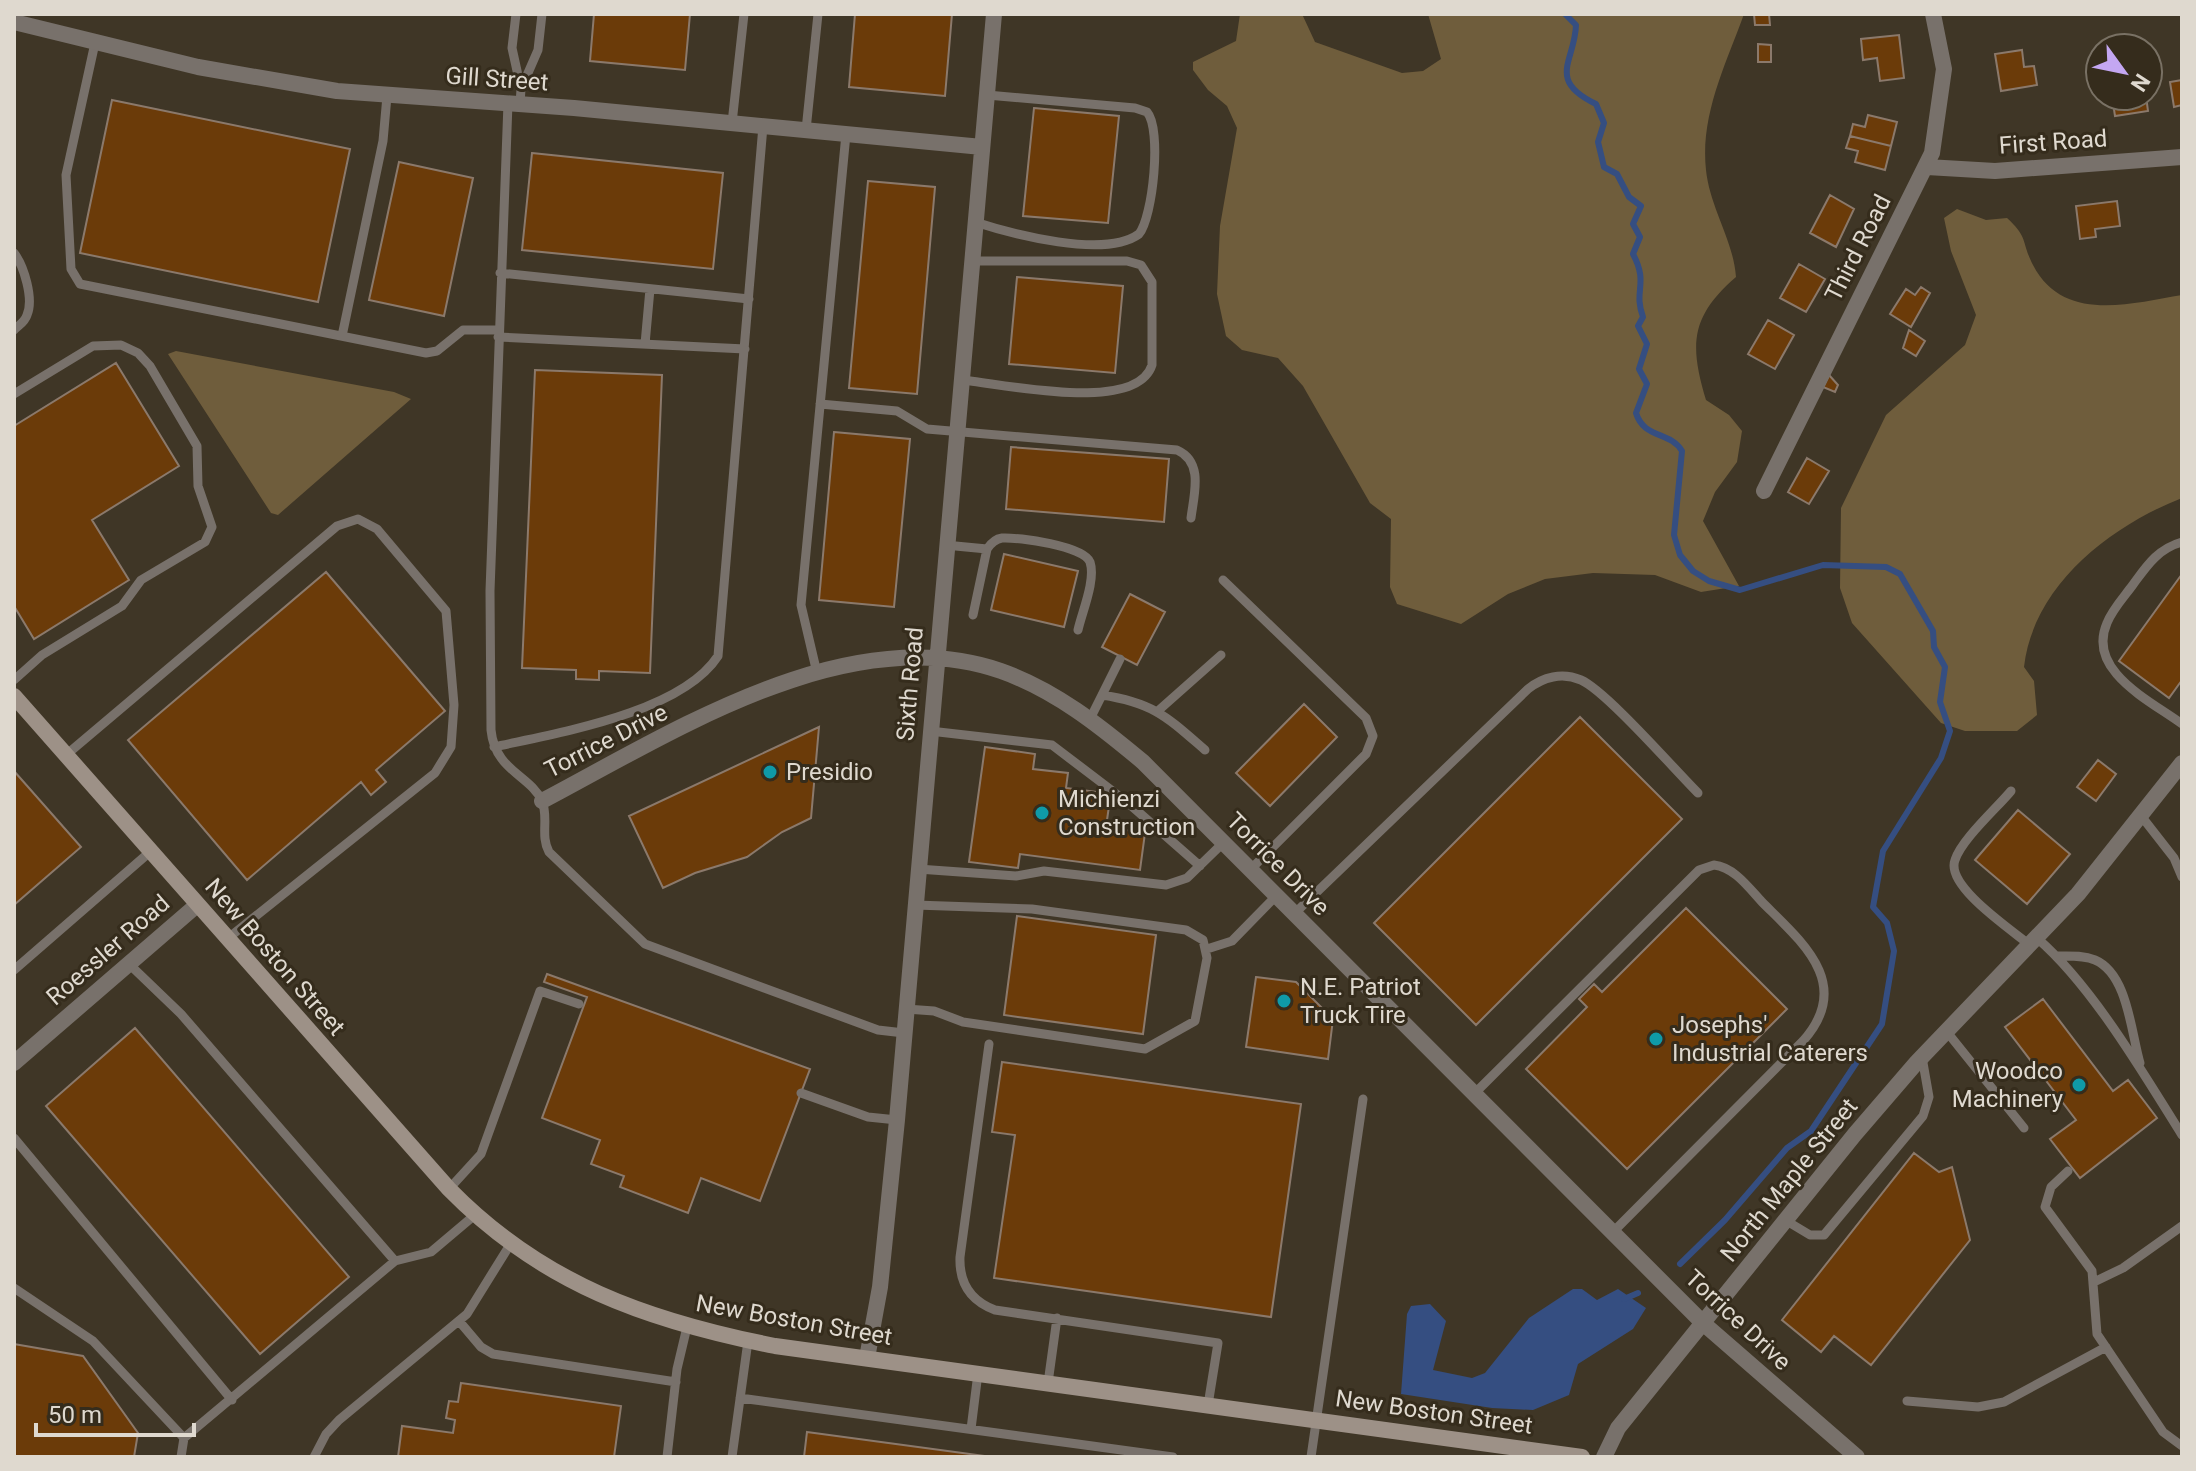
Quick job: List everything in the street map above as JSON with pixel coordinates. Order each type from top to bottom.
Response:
[{"type":"main road","name":"New Boston Street","points":[[14,696],[449,1189],[511,1243],[587,1290],[627,1308],[687,1327],[748,1341],[1582,1457]]},
{"type":"street","name":"Sixth Road","points":[[867,1358],[880,1287],[897,1120],[945,545],[994,14]]},
{"type":"street","name":"Third Road","points":[[1764,491],[1927,167],[1938,129],[1944,77],[1943,52],[1933,14]]},
{"type":"street","name":"Gill Street","points":[[14,22],[251,78],[387,96],[516,98],[982,147]]},
{"type":"street","name":"First Road","points":[[1927,167],[1995,171],[2182,157]]},
{"type":"street","name":"Torrice Drive","points":[[542,801],[727,706],[817,673],[878,660],[937,658],[982,666],[1019,678],[1090,719],[1143,762],[1704,1324],[1857,1457]]},
{"type":"street","name":"North Maple Street","points":[[1604,1457],[1612,1435],[1785,1220],[1922,1057],[2034,943],[2142,817],[2182,763]]},
{"type":"street","name":"Roessler Road","points":[[14,1063],[197,905]]},
{"type":"lane","points":[[516,14],[512,48],[516,98],[500,273],[490,591],[491,730],[494,747],[542,801],[544,841],[549,852],[639,940],[878,1030],[904,1033]]},
{"type":"lane","points":[[516,98],[538,50],[542,14]]},
{"type":"lane","points":[[732,123],[744,14]]},
{"type":"lane","points":[[806,130],[818,14]]},
{"type":"lane","points":[[95,43],[67,170],[75,279],[87,287],[430,353],[441,349],[463,330],[745,349]]},
{"type":"lane","points":[[975,222],[1041,241],[1117,243],[1134,238],[1146,225],[1149,213],[1156,132],[1150,115],[1135,108],[987,95]]},
{"type":"lane","points":[[342,336],[383,141],[387,96]]},
{"type":"lane","points":[[494,747],[576,728],[663,699],[706,671],[718,656],[763,126]]},
{"type":"lane","points":[[817,673],[801,605],[846,134]]},
{"type":"lane","points":[[14,253],[23,268],[29,309],[24,321],[14,330]]},
{"type":"lane","points":[[961,380],[1075,394],[1135,385],[1146,377],[1152,365],[1152,287],[1148,273],[1141,265],[1127,261],[972,261]]},
{"type":"lane","points":[[500,273],[749,299]]},
{"type":"lane","points":[[645,344],[650,289]]},
{"type":"lane","points":[[14,394],[93,346],[121,345],[138,353],[150,366],[197,446],[200,496],[212,527],[205,542],[141,580],[120,607],[42,655],[14,680]]},
{"type":"lane","points":[[820,404],[897,411],[923,429],[1177,450],[1190,458],[1195,471],[1191,518]]},
{"type":"lane","points":[[66,755],[337,526],[358,519],[377,529],[446,611],[454,705],[449,753],[435,773],[227,939]]},
{"type":"lane","points":[[945,545],[987,549],[1002,538],[1083,552],[1090,561],[1091,571],[1078,630]]},
{"type":"lane","points":[[2182,542],[2164,549],[2148,564],[2112,614],[2103,640],[2105,658],[2115,674],[2182,724]]},
{"type":"lane","points":[[973,615],[987,549]]},
{"type":"lane","points":[[1223,580],[1366,718],[1373,731],[1373,741],[1366,754],[1250,870]]},
{"type":"lane","points":[[1159,710],[1221,655]]},
{"type":"lane","points":[[1090,719],[1120,659]]},
{"type":"lane","points":[[1294,914],[1528,689],[1543,679],[1571,676],[1588,683],[1698,793]]},
{"type":"lane","points":[[1102,695],[1159,710],[1205,750]]},
{"type":"lane","points":[[930,731],[1052,745],[1127,802],[1200,866]]},
{"type":"lane","points":[[2011,791],[1956,856],[1953,870],[1962,887],[2034,943],[2057,956],[2095,960],[2111,974],[2119,986],[2141,1070]]},
{"type":"lane","points":[[2142,817],[2174,858],[2182,877]]},
{"type":"lane","points":[[918,869],[1016,876],[1044,871],[1166,885],[1182,880],[1223,843]]},
{"type":"lane","points":[[14,970],[151,851]]},
{"type":"lane","points":[[1473,1095],[1699,870],[1718,865],[1732,872],[1814,957],[1823,983],[1821,1010],[1803,1041],[1612,1233]]},
{"type":"lane","points":[[1207,949],[1232,941],[1276,896]]},
{"type":"lane","points":[[906,1009],[934,1011],[963,1022],[1141,1048],[1153,1047],[1187,1029],[1199,1010],[1207,949],[1199,936],[1186,930],[1032,909],[915,905]]},
{"type":"lane","points":[[2057,956],[2141,1070],[2182,1135]]},
{"type":"lane","points":[[129,964],[181,1014],[395,1261]]},
{"type":"lane","points":[[449,1189],[481,1154],[540,991],[579,1004]]},
{"type":"lane","points":[[1947,1032],[2024,1128]]},
{"type":"lane","points":[[989,1044],[960,1270],[970,1293],[983,1305],[1218,1343],[1208,1405]]},
{"type":"lane","points":[[1785,1220],[1810,1235],[1824,1235],[1923,1116],[1929,1097],[1922,1057]]},
{"type":"lane","points":[[801,1093],[868,1117],[897,1120]]},
{"type":"lane","points":[[1311,1457],[1363,1099]]},
{"type":"lane","points":[[14,1138],[232,1400]]},
{"type":"lane","points":[[2068,1171],[2051,1187],[2045,1207],[2089,1266],[2094,1282],[2094,1325],[2106,1347],[2163,1432],[2182,1446]]},
{"type":"lane","points":[[181,1457],[184,1438],[395,1261],[431,1252],[476,1214]]},
{"type":"lane","points":[[2094,1282],[2123,1268],[2182,1226]]},
{"type":"lane","points":[[314,1457],[326,1434],[339,1420],[467,1314],[511,1243]]},
{"type":"lane","points":[[14,1288],[93,1341],[184,1438]]},
{"type":"lane","points":[[1048,1383],[1057,1318]]},
{"type":"lane","points":[[459,1321],[481,1347],[493,1354],[676,1382]]},
{"type":"lane","points":[[667,1457],[676,1382],[687,1327]]},
{"type":"lane","points":[[732,1457],[748,1341]]},
{"type":"lane","points":[[1907,1401],[1978,1407],[2004,1402],[2106,1347]]},
{"type":"lane","points":[[971,1429],[978,1373]]},
{"type":"lane","points":[[740,1398],[1173,1457]]},
{"type":"shaded area","points":[[1240,14],[1302,14],[1315,42],[1402,73],[1423,71],[1441,59],[1428,14],[1744,14],[1716,90],[1705,150],[1708,184],[1731,250],[1736,277],[1721,291],[1702,318],[1696,347],[1706,400],[1729,415],[1742,431],[1737,462],[1715,492],[1703,521],[1739,586],[1701,592],[1655,575],[1593,573],[1545,579],[1508,594],[1461,624],[1397,604],[1390,587],[1391,519],[1370,503],[1303,386],[1278,358],[1242,350],[1226,336],[1217,294],[1220,226],[1237,128],[1227,106],[1208,90],[1193,70],[1193,62],[1236,41]]},
{"type":"shaded area","points":[[1957,209],[1986,220],[2007,218],[2022,236],[2033,265],[2046,283],[2061,295],[2079,302],[2119,305],[2182,295],[2182,498],[2128,525],[2103,542],[2059,585],[2042,610],[2030,638],[2024,667],[2034,681],[2037,715],[2017,731],[1965,731],[1941,723],[1852,623],[1840,588],[1841,508],[1886,415],[1965,345],[1976,315],[1951,251],[1944,218]]},
{"type":"shaded area","points":[[176,351],[394,392],[411,399],[278,515],[271,513],[168,354]]},
{"type":"water","points":[[1573,1289],[1582,1289],[1597,1300],[1618,1289],[1646,1308],[1633,1329],[1578,1364],[1569,1395],[1533,1410],[1492,1408],[1401,1394],[1407,1314],[1411,1306],[1430,1304],[1446,1321],[1433,1370],[1472,1378],[1485,1373],[1529,1318]]},
{"type":"building","points":[[594,14],[690,14],[685,70],[590,61]]},
{"type":"building","points":[[855,14],[952,14],[945,96],[849,87]]},
{"type":"building","points":[[1754,14],[1769,14],[1770,25],[1755,25]]},
{"type":"building","points":[[1899,35],[1904,78],[1880,81],[1877,58],[1863,60],[1861,39]]},
{"type":"building","points":[[1758,44],[1771,45],[1771,62],[1758,62]]},
{"type":"building","points":[[2022,50],[2024,67],[2034,66],[2037,85],[2001,91],[1995,54]]},
{"type":"building","points":[[2182,80],[2182,105],[2174,107],[2170,82]]},
{"type":"building","points":[[112,100],[350,149],[318,302],[80,253]]},
{"type":"building","points":[[1034,108],[1119,116],[1108,223],[1023,216]]},
{"type":"building","points":[[2114,112],[2141,112],[2115,116]]},
{"type":"building","points":[[1868,115],[1897,122],[1891,146],[1850,136],[1853,124],[1865,127]]},
{"type":"building","points":[[1850,136],[1891,146],[1885,170],[1855,162],[1858,151],[1846,148]]},
{"type":"building","points":[[532,153],[723,173],[713,269],[522,250]]},
{"type":"building","points":[[399,162],[473,178],[444,316],[369,300]]},
{"type":"building","points":[[868,181],[935,187],[917,394],[849,388]]},
{"type":"building","points":[[1830,195],[1854,209],[1836,247],[1810,233]]},
{"type":"building","points":[[2117,201],[2120,226],[2095,229],[2096,237],[2080,239],[2076,206]]},
{"type":"building","points":[[1799,264],[1825,279],[1806,312],[1780,298]]},
{"type":"building","points":[[1017,277],[1123,286],[1115,373],[1009,364]]},
{"type":"building","points":[[1921,287],[1930,293],[1911,327],[1890,314],[1906,289],[1915,295]]},
{"type":"building","points":[[1768,320],[1794,335],[1775,369],[1748,354]]},
{"type":"building","points":[[1909,330],[1925,341],[1916,356],[1903,348]]},
{"type":"building","points":[[116,363],[179,466],[92,520],[129,580],[34,639],[14,606],[14,426]]},
{"type":"building","points":[[535,370],[662,375],[650,673],[599,671],[599,680],[576,679],[576,670],[522,668]]},
{"type":"building","points":[[1829,375],[1838,385],[1835,392],[1823,387]]},
{"type":"building","points":[[834,432],[910,439],[894,607],[819,600]]},
{"type":"building","points":[[1011,447],[1169,459],[1164,522],[1006,509]]},
{"type":"building","points":[[1807,458],[1829,471],[1809,504],[1788,492]]},
{"type":"building","points":[[1004,554],[1078,571],[1064,627],[991,610]]},
{"type":"building","points":[[326,572],[445,711],[376,770],[386,782],[371,795],[361,782],[247,880],[128,740]]},
{"type":"building","points":[[2182,574],[2182,680],[2169,698],[2119,661]]},
{"type":"building","points":[[1130,594],[1165,612],[1137,665],[1102,647]]},
{"type":"building","points":[[1304,704],[1337,737],[1270,806],[1236,773]]},
{"type":"building","points":[[1580,717],[1682,819],[1476,1025],[1374,923]]},
{"type":"building","name":"Presidio","points":[[819,727],[811,818],[782,832],[747,857],[695,873],[663,888],[629,816]]},
{"type":"building","name":"Michienzi Construction","points":[[985,747],[1035,754],[1033,769],[1068,773],[1066,788],[1098,792],[1097,797],[1110,799],[1106,827],[1145,833],[1140,870],[1020,854],[1018,868],[969,862]]},
{"type":"building","points":[[2098,760],[2116,774],[2096,801],[2077,787]]},
{"type":"building","points":[[14,771],[81,847],[14,905]]},
{"type":"building","points":[[2018,810],[2070,854],[2027,904],[1975,860]]},
{"type":"building","name":"Josephs' Industrial Caterers","points":[[1686,908],[1787,1009],[1627,1169],[1526,1069],[1587,1007],[1579,999],[1594,984],[1602,992]]},
{"type":"building","points":[[1017,916],[1156,935],[1143,1034],[1004,1015]]},
{"type":"building","points":[[547,974],[810,1069],[760,1201],[701,1178],[688,1213],[620,1187],[624,1176],[591,1164],[600,1140],[542,1118],[587,997],[544,982]]},
{"type":"building","name":"N.E. Patriot Truck Tire","points":[[1256,977],[1296,982],[1333,1019],[1328,1059],[1246,1047]]},
{"type":"building","name":"Woodco Machinery","points":[[2043,999],[2113,1091],[2128,1080],[2157,1118],[2080,1178],[2050,1139],[2076,1120],[2005,1027]]},
{"type":"building","points":[[135,1028],[349,1277],[260,1354],[46,1106]]},
{"type":"building","points":[[1002,1062],[1301,1104],[1271,1317],[994,1278],[1015,1135],[992,1132]]},
{"type":"building","points":[[1914,1153],[1939,1172],[1952,1167],[1970,1240],[1871,1365],[1834,1336],[1821,1352],[1782,1320]]},
{"type":"building","points":[[14,1344],[83,1356],[138,1433],[134,1457],[14,1457]]},
{"type":"building","points":[[461,1383],[621,1406],[614,1457],[398,1457],[402,1426],[453,1433],[455,1420],[446,1418],[449,1401],[458,1402]]},
{"type":"building","points":[[807,1432],[992,1457],[804,1457]]},
{"type":"waterway","points":[[1565,14],[1576,25],[1567,78],[1572,87],[1596,104],[1604,123],[1598,142],[1604,167],[1617,174],[1629,197],[1641,206],[1633,224],[1640,237],[1633,254],[1641,280],[1639,300],[1643,317],[1638,326],[1647,344],[1639,369],[1647,384],[1636,413],[1645,427],[1671,440],[1682,451],[1674,535],[1680,555],[1693,571],[1709,581],[1740,590],[1823,565],[1886,567],[1900,574],[1933,631],[1934,647],[1945,667],[1940,702],[1950,731],[1941,758],[1883,851],[1873,907],[1887,923],[1894,951],[1882,1024],[1811,1131],[1787,1148],[1725,1220],[1680,1264]]},
{"type":"waterway","points":[[1624,1299],[1638,1293]]},
{"type":"place","name":"Presidio","points":[[770,772]]},
{"type":"place","name":"Michienzi Construction","points":[[1042,813]]},
{"type":"place","name":"N.E. Patriot Truck Tire","points":[[1284,1001]]},
{"type":"place","name":"Josephs' Industrial Caterers","points":[[1656,1039]]},
{"type":"place","name":"Woodco Machinery","points":[[2079,1085]]}]
